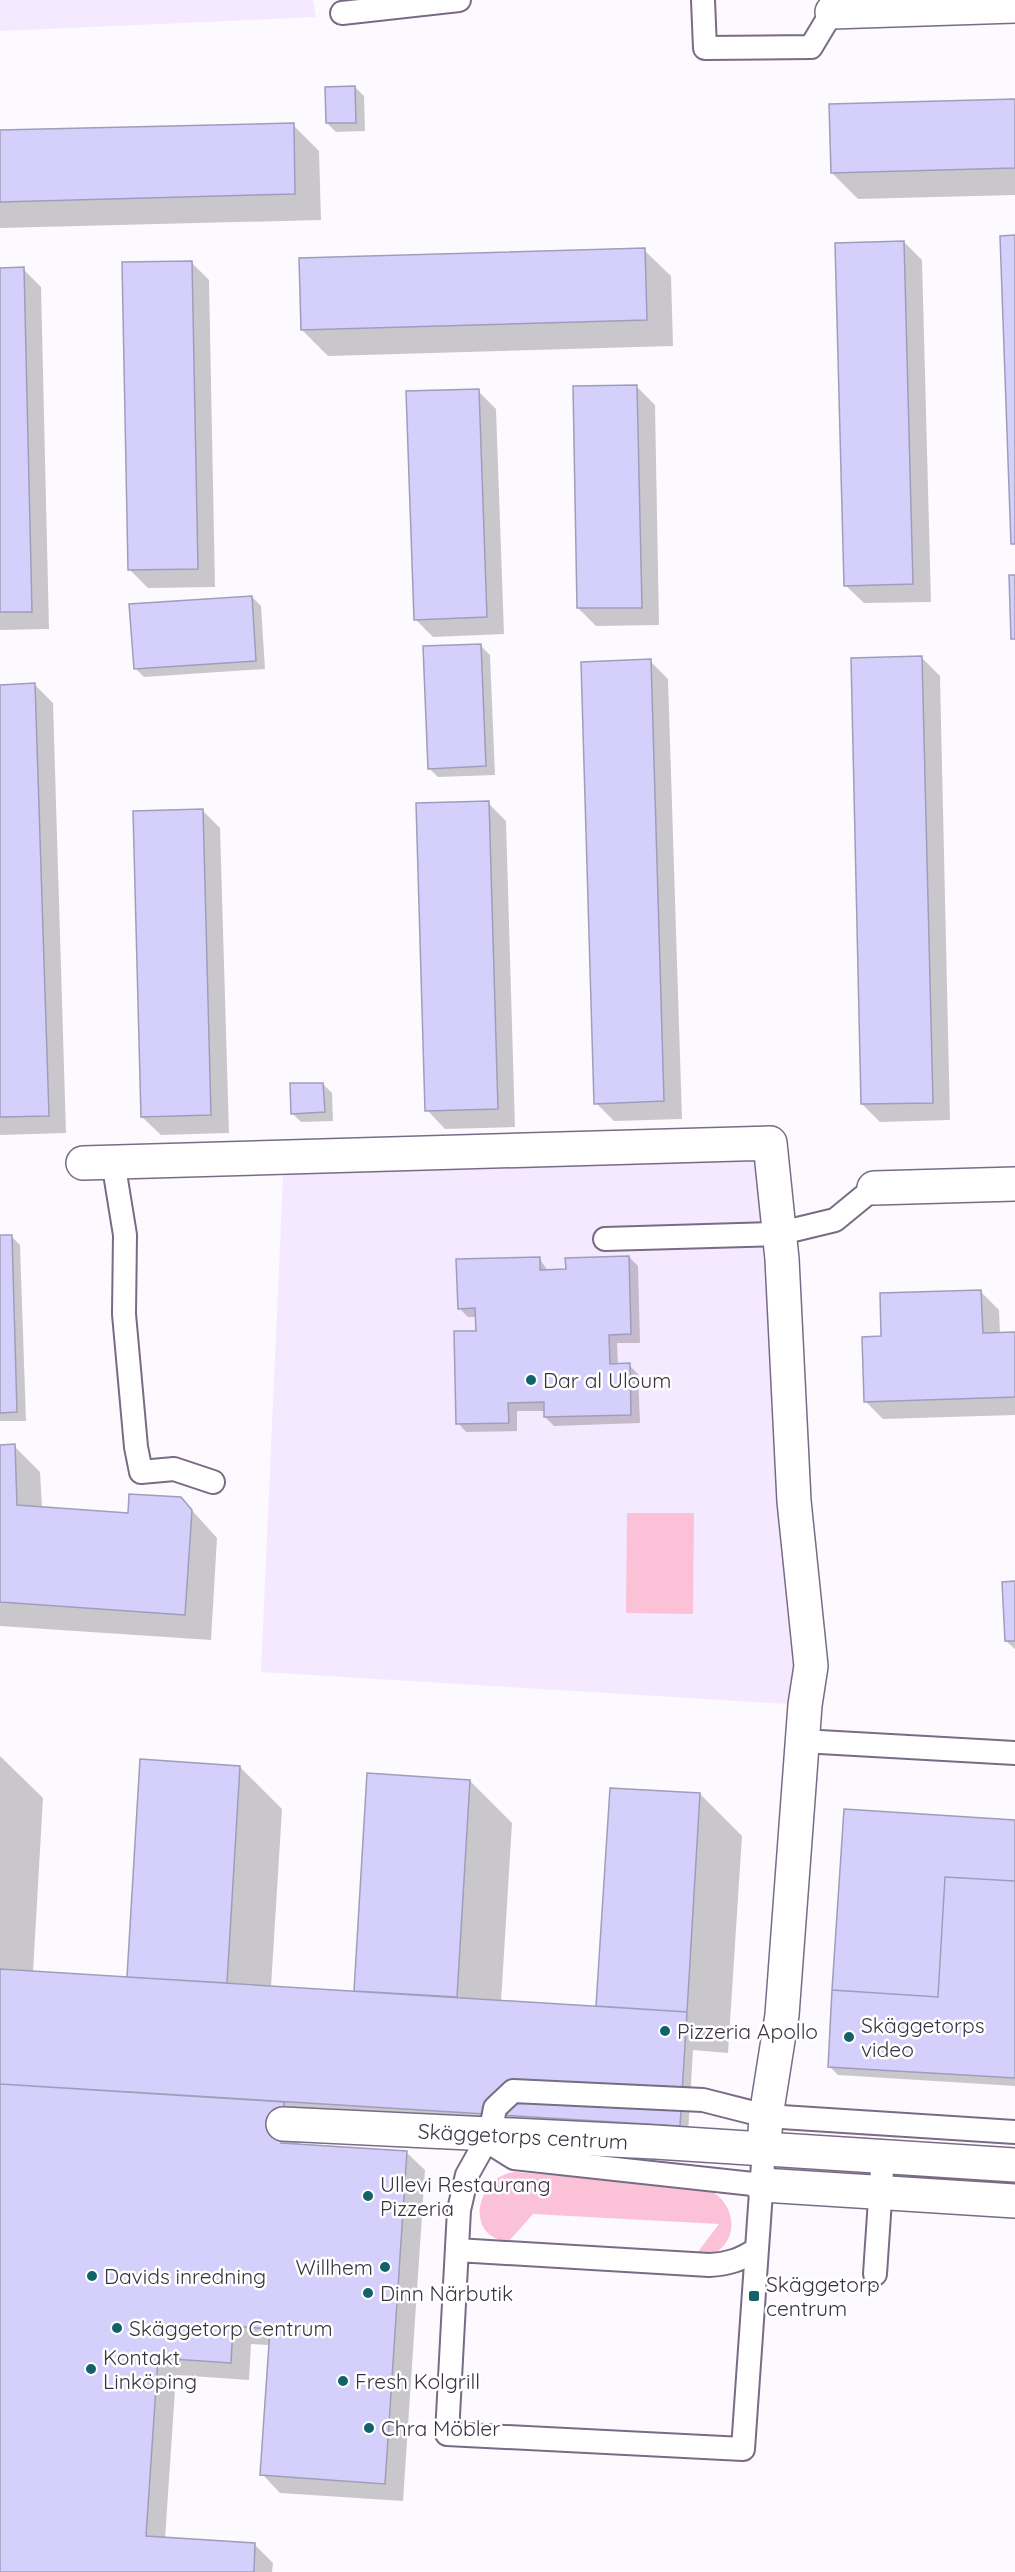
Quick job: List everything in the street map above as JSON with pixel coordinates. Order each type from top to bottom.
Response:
[{"type":"street","points":[[832,12],[1015,6]]},
{"type":"street","points":[[98,1162],[770,1143],[777,1234],[782,1259],[795,1501],[811,1666],[802,1741],[782,2015],[766,2116],[764,2149]]},
{"type":"street","points":[[874,1188],[1015,1185]]},
{"type":"street","name":"Skäggetorps centrum","points":[[283,2124],[883,2155],[1015,2165]]},
{"type":"street","points":[[762,2185],[1015,2200]]},
{"type":"lane","points":[[342,13],[459,0]]},
{"type":"lane","points":[[703,0],[705,48],[811,47],[832,12]]},
{"type":"lane","points":[[98,1162],[125,1235],[124,1314],[136,1447],[141,1472],[174,1469],[213,1482]]},
{"type":"lane","points":[[605,1239],[777,1234],[835,1220],[874,1188]]},
{"type":"lane","points":[[802,1741],[1015,1753]]},
{"type":"lane","points":[[764,2149],[743,2449],[447,2434],[459,2210],[466,2175],[490,2134],[495,2108],[513,2091],[703,2100],[766,2116],[1015,2132]]},
{"type":"lane","points":[[490,2134],[498,2148],[514,2158],[762,2185]]},
{"type":"lane","points":[[875,2274],[883,2155]]},
{"type":"lane","points":[[457,2250],[709,2265],[728,2264],[742,2259],[756,2249]]},
{"type":"shaded area","points":[[0,0],[313,0],[316,17],[0,31]]},
{"type":"shaded area","name":"Dar al Uloum","points":[[770,1143],[805,1705],[261,1672],[284,1156]]},
{"type":"shaded area","points":[[627,1513],[694,1513],[693,1614],[626,1613]]},
{"type":"shaded area","points":[[515,2172],[706,2189],[722,2200],[727,2208],[731,2217],[729,2236],[717,2252],[697,2253],[719,2224],[533,2214],[508,2242],[493,2237],[484,2229],[480,2218],[480,2206],[492,2183],[502,2176]]},
{"type":"building","points":[[355,86],[356,123],[326,123],[325,87]]},
{"type":"building","points":[[1015,99],[1015,168],[831,173],[829,104]]},
{"type":"building","points":[[294,123],[295,194],[0,202],[0,130]]},
{"type":"building","points":[[1015,235],[1015,544],[1011,544],[1000,236]]},
{"type":"building","points":[[904,241],[913,584],[844,586],[835,243]]},
{"type":"building","points":[[645,248],[647,320],[301,330],[299,258]]},
{"type":"building","points":[[192,261],[198,569],[128,570],[122,262]]},
{"type":"building","points":[[24,267],[32,612],[0,612],[0,268]]},
{"type":"building","points":[[637,385],[642,608],[577,608],[573,386]]},
{"type":"building","points":[[479,389],[487,617],[414,620],[406,391]]},
{"type":"building","points":[[1009,575],[1015,575],[1015,639],[1011,639]]},
{"type":"building","points":[[252,596],[256,661],[134,669],[129,604]]},
{"type":"building","points":[[481,644],[486,766],[428,769],[423,646]]},
{"type":"building","points":[[922,656],[933,1103],[861,1104],[851,658]]},
{"type":"building","points":[[651,659],[664,1101],[594,1104],[581,662]]},
{"type":"building","points":[[35,683],[49,1116],[0,1117],[0,685]]},
{"type":"building","points":[[489,801],[498,1109],[425,1111],[416,803]]},
{"type":"building","points":[[203,809],[211,1115],[141,1117],[133,811]]},
{"type":"building","points":[[290,1083],[323,1083],[325,1112],[291,1114]]},
{"type":"building","points":[[0,1235],[12,1235],[17,1412],[0,1413]]},
{"type":"building","points":[[629,1256],[631,1334],[609,1335],[610,1364],[630,1363],[631,1415],[544,1417],[544,1402],[508,1403],[509,1423],[456,1424],[454,1331],[476,1331],[475,1308],[458,1309],[456,1259],[540,1257],[540,1270],[566,1269],[565,1258]]},
{"type":"building","points":[[981,1290],[983,1333],[1015,1332],[1015,1397],[864,1402],[862,1337],[881,1336],[880,1293]]},
{"type":"building","points":[[15,1444],[17,1505],[128,1513],[129,1494],[181,1497],[192,1510],[185,1615],[0,1602],[0,1445]]},
{"type":"building","points":[[1015,1581],[1015,1641],[1005,1641],[1002,1582]]},
{"type":"building","points":[[140,1759],[240,1766],[227,1983],[127,1977]]},
{"type":"building","points":[[367,1773],[470,1780],[457,1997],[354,1991]]},
{"type":"building","points":[[610,1788],[700,1793],[687,2012],[596,2006]]},
{"type":"building","points":[[844,1809],[1015,1820],[1015,1881],[945,1877],[938,1997],[832,1990]]},
{"type":"building","points":[[945,1877],[1015,1881],[1015,2078],[828,2067],[832,1990],[938,1997]]},
{"type":"building","points":[[0,1969],[687,2012],[680,2126],[0,2084]]},
{"type":"building","name":"Skäggetorp Centrum","points":[[0,2084],[284,2102],[281,2143],[407,2151],[385,2484],[260,2475],[270,2329],[233,2326],[231,2363],[158,2358],[146,2536],[255,2543],[254,2572],[0,2572]]},
{"type":"place","name":"Dar al Uloum","points":[[531,1380]]},
{"type":"place","name":"Pizzeria Apollo","points":[[665,2031]]},
{"type":"place","name":"Skäggetorps video","points":[[849,2037]]},
{"type":"place","name":"Ullevi Restaurang Pizzeria","points":[[368,2196]]},
{"type":"place","name":"Willhem","points":[[385,2267]]},
{"type":"place","name":"Davids inredning","points":[[92,2276]]},
{"type":"place","name":"Dinn Närbutik","points":[[368,2293]]},
{"type":"place","name":"Skäggetorp centrum","points":[[754,2296]]},
{"type":"place","name":"Skäggetorp Centrum","points":[[117,2328]]},
{"type":"place","name":"Kontakt Linköping","points":[[91,2369]]},
{"type":"place","name":"Fresh Kolgrill","points":[[343,2381]]},
{"type":"place","name":"Chra Möbler","points":[[369,2428]]}]
